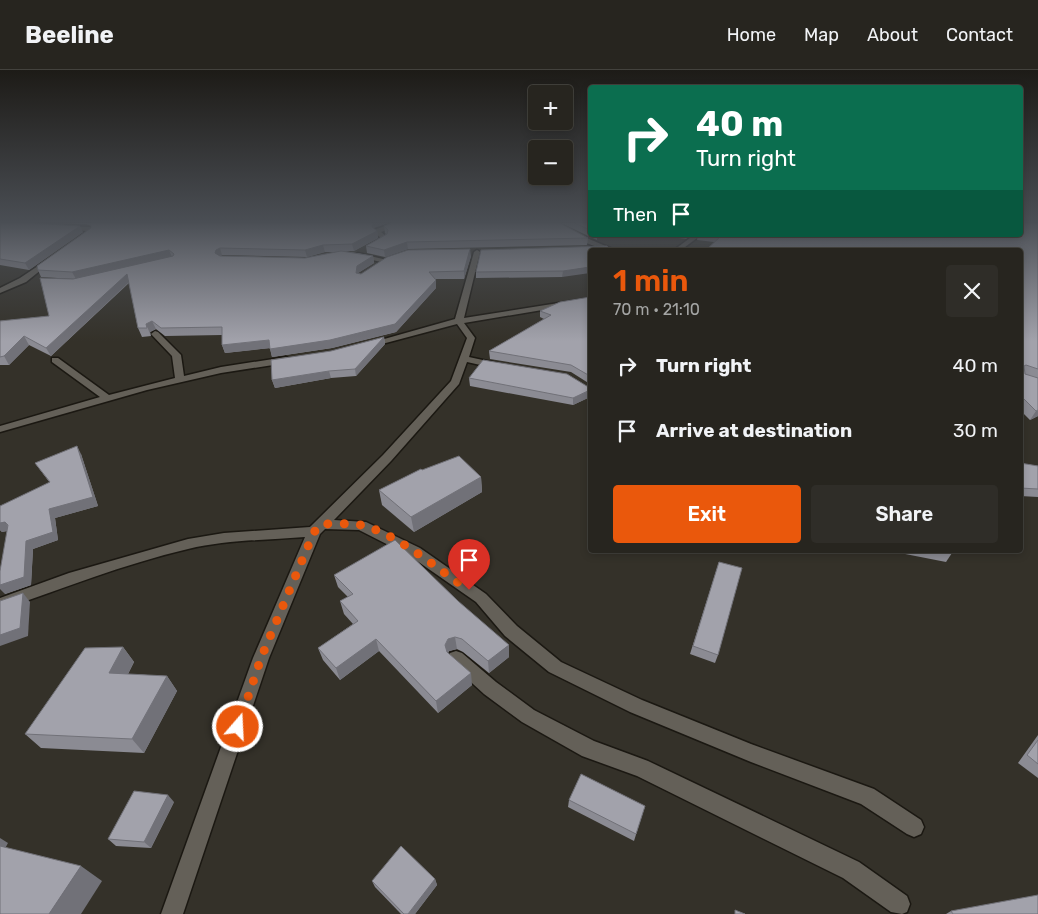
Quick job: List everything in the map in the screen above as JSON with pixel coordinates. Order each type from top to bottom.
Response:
[{"type":"street","points":[[0,291],[23,280],[48,262]]},
{"type":"street","points":[[378,266],[385,262]]},
{"type":"street","points":[[172,914],[261,658],[318,528],[387,458],[456,382],[471,338],[459,321],[471,262]]},
{"type":"street","points":[[23,280],[38,282]]},
{"type":"street","points":[[359,347],[459,321],[588,300]]},
{"type":"street","points":[[155,334],[176,355],[180,379]]},
{"type":"street","points":[[465,358],[508,368]]},
{"type":"street","points":[[0,429],[180,379],[221,370],[295,359]]},
{"type":"street","points":[[55,360],[107,398]]},
{"type":"street","points":[[0,604],[69,579],[188,544],[224,538],[361,525],[415,552],[481,598],[511,632],[555,667],[654,714],[750,753],[867,796],[914,827]]},
{"type":"street","points":[[456,658],[490,688],[528,716],[589,749],[641,768],[851,870],[900,904]]},
{"type":"building","points":[[42,262],[114,262],[72,272],[38,270],[37,266]]},
{"type":"building","points":[[145,262],[363,262],[357,266],[356,273],[361,274],[379,262],[466,262],[464,271],[429,272],[436,280],[395,324],[330,340],[270,349],[269,340],[222,345],[222,327],[161,328],[152,321],[146,324],[147,328],[138,328],[127,274],[46,348],[24,336],[4,356],[0,357],[0,321],[49,316],[40,278],[73,279]]},
{"type":"building","points":[[478,262],[588,262],[588,267],[563,271],[476,272]]},
{"type":"building","points":[[1023,262],[1038,262],[1038,369],[1024,366],[1025,374],[1038,378],[1038,410],[1036,411],[1023,398]]},
{"type":"building","points":[[588,297],[588,375],[571,365],[489,351],[551,315],[540,311],[560,302]]},
{"type":"building","points":[[384,337],[355,369],[272,380],[271,360],[331,351]]},
{"type":"building","points":[[483,360],[567,374],[588,387],[588,391],[573,398],[469,378]]},
{"type":"building","points":[[77,446],[93,497],[49,509],[53,532],[26,541],[24,577],[0,585],[0,571],[8,525],[5,522],[0,523],[0,506],[50,482],[35,463]]},
{"type":"building","points":[[459,456],[481,477],[411,517],[379,490],[421,469]]},
{"type":"building","points":[[1023,464],[1038,466],[1038,489],[1023,488]]},
{"type":"building","points":[[395,540],[458,601],[509,645],[488,661],[462,639],[455,637],[448,639],[445,645],[447,652],[471,673],[436,701],[376,639],[336,668],[318,648],[358,621],[340,601],[353,594],[334,575]]},
{"type":"building","points":[[719,562],[742,568],[718,655],[693,646]]},
{"type":"building","points":[[23,593],[20,628],[0,635],[0,601]]},
{"type":"building","points":[[123,647],[109,673],[167,676],[132,739],[25,734],[85,648]]},
{"type":"building","points":[[1038,740],[1038,764],[1027,755]]},
{"type":"building","points":[[581,774],[645,806],[636,834],[569,800]]},
{"type":"building","points":[[134,791],[168,795],[144,842],[108,839]]},
{"type":"building","points":[[0,846],[81,866],[49,914],[0,914]]},
{"type":"building","points":[[401,846],[435,879],[408,914],[404,914],[372,881]]},
{"type":"building","points":[[1038,895],[1038,914],[953,914],[951,911]]},
{"type":"building","points":[[735,910],[745,914],[735,914]]},
{"type":"route","points":[[238,727],[261,658],[314,532],[322,524],[361,525],[390,538],[415,552],[469,590]]}]
